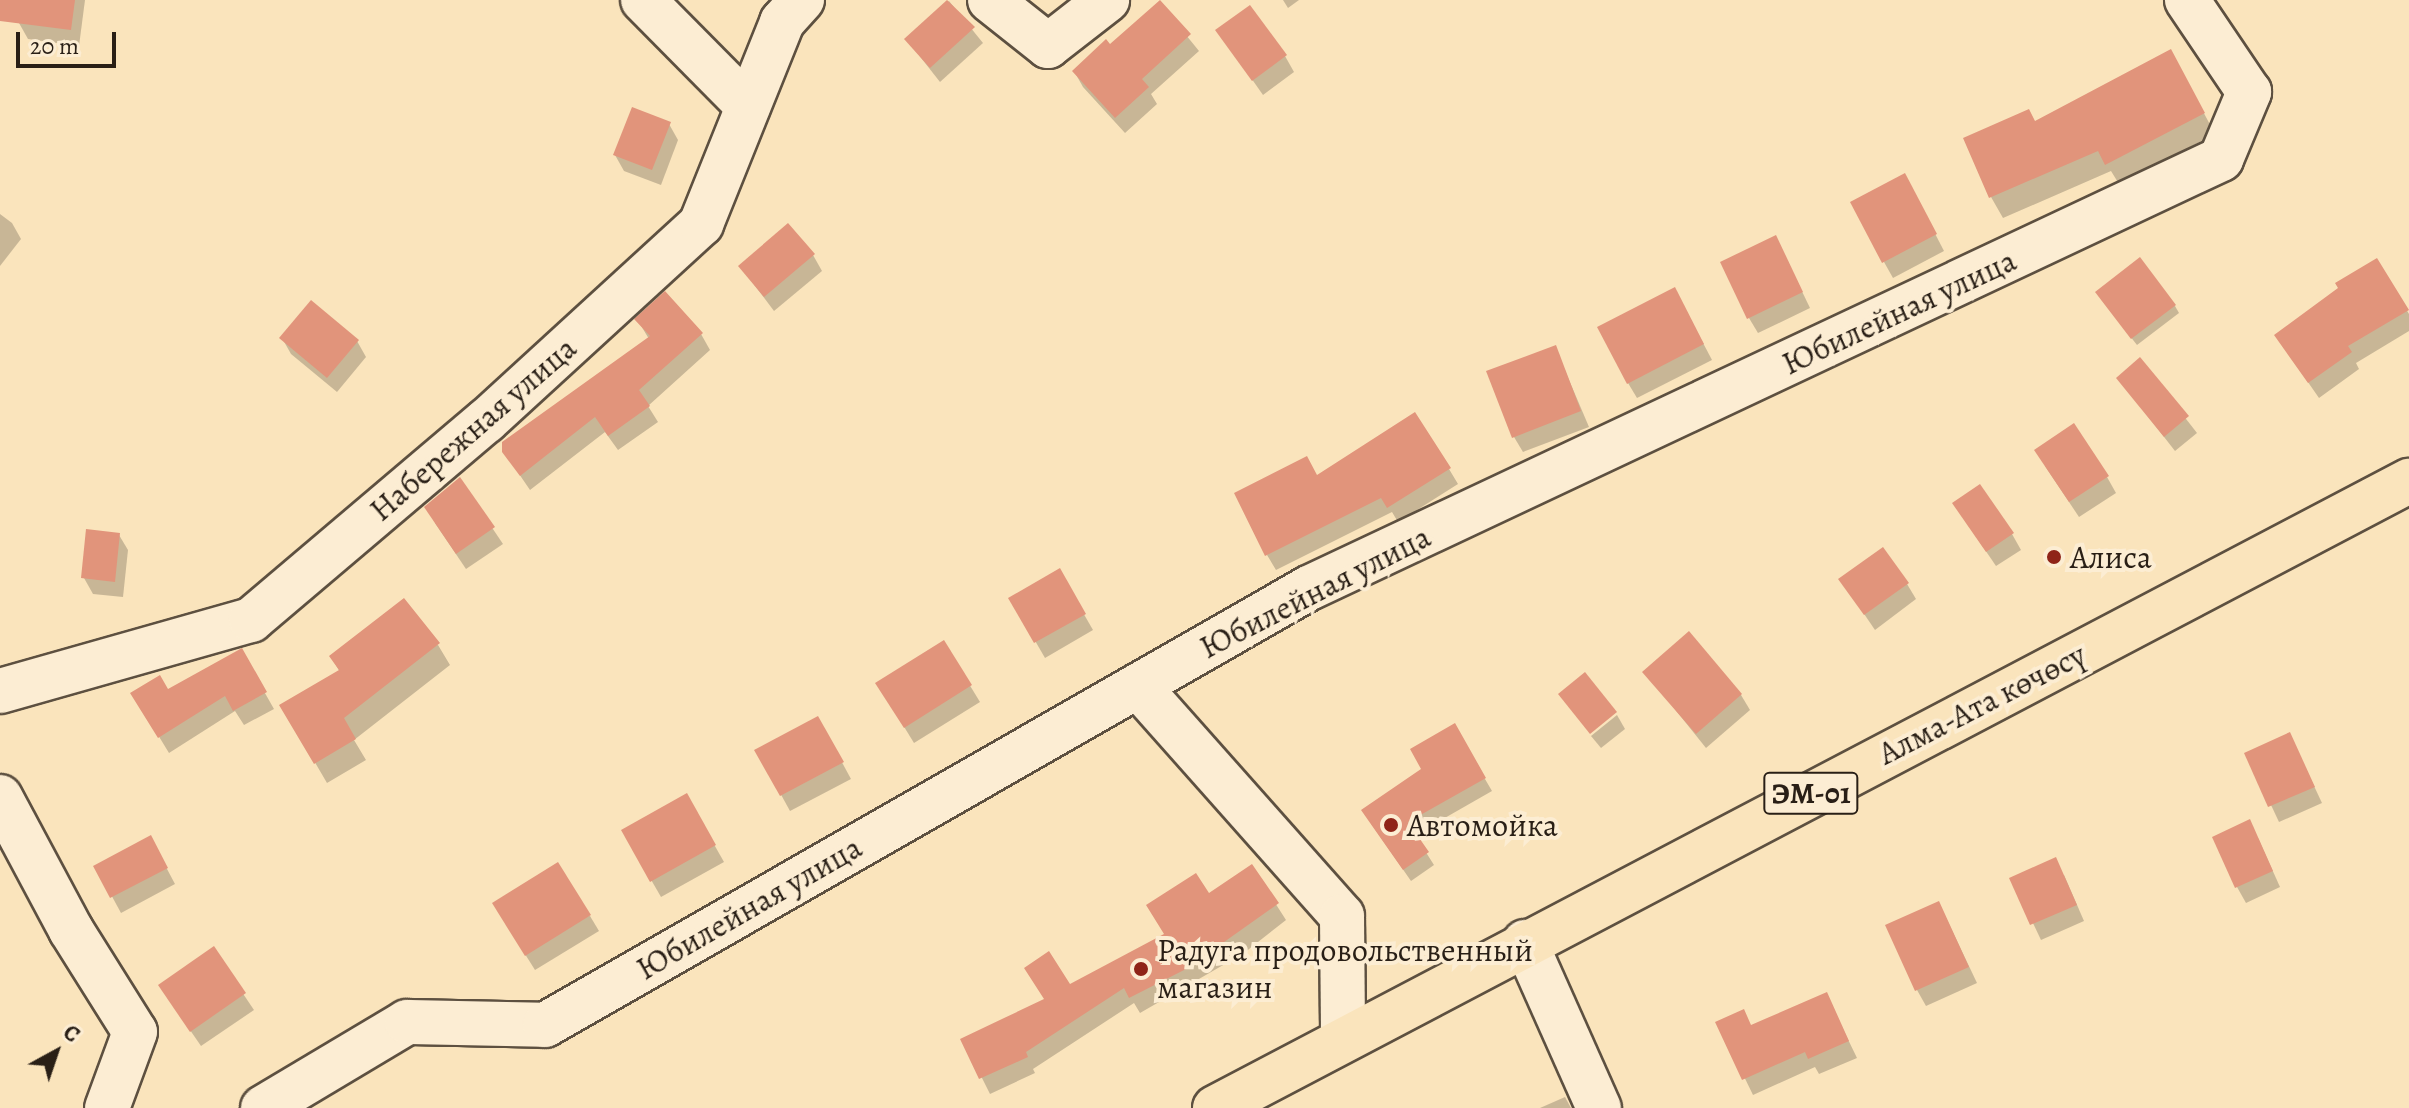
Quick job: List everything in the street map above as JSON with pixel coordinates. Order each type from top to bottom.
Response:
[{"type":"highway","name":"Алма-Ата көчөсү","points":[[1215,1108],[1525,942],[2409,481]]},
{"type":"street","points":[[643,0],[748,106]]},
{"type":"street","name":"Набережная улица","points":[[0,691],[251,620],[486,421],[701,224],[782,22],[802,0]]},
{"type":"street","points":[[990,0],[1048,46],[1107,0]]},
{"type":"street","name":"Юбилейная улица","points":[[263,1108],[407,1022],[545,1025],[1309,588],[2221,159],[2249,92],[2187,0]]},
{"type":"street","points":[[1138,686],[1342,916],[1343,1039]]},
{"type":"street","points":[[0,797],[71,930],[135,1032],[107,1108]]},
{"type":"street","points":[[1525,942],[1599,1108]]},
{"type":"building","points":[[0,0],[75,0],[71,30],[0,21]]},
{"type":"building","points":[[947,0],[975,27],[930,68],[904,39]]},
{"type":"building","points":[[1160,0],[1191,34],[1142,79],[1149,87],[1115,118],[1072,71],[1106,39],[1110,44]]},
{"type":"building","points":[[1250,5],[1287,55],[1252,81],[1215,30]]},
{"type":"building","points":[[2171,49],[2205,113],[2105,165],[2098,151],[1989,198],[1963,138],[2029,109],[2035,121]]},
{"type":"building","points":[[632,107],[671,122],[652,170],[613,155]]},
{"type":"building","points":[[1905,173],[1937,234],[1882,263],[1850,202]]},
{"type":"building","points":[[788,223],[815,254],[764,297],[738,266]]},
{"type":"building","points":[[1776,235],[1803,292],[1747,319],[1720,262]]},
{"type":"building","points":[[2140,257],[2176,305],[2131,339],[2095,292]]},
{"type":"building","points":[[2377,258],[2409,310],[2348,346],[2352,352],[2308,383],[2274,335],[2338,288],[2335,283]]},
{"type":"building","points":[[1675,287],[1704,344],[1627,384],[1597,327]]},
{"type":"building","points":[[665,291],[703,333],[639,390],[650,406],[608,436],[595,417],[520,476],[502,452],[502,442],[650,336],[634,319]]},
{"type":"building","points":[[311,300],[359,340],[327,378],[279,338]]},
{"type":"building","points":[[1556,345],[1581,411],[1512,438],[1486,371]]},
{"type":"building","points":[[2140,357],[2189,416],[2164,437],[2116,378]]},
{"type":"building","points":[[1415,412],[1451,468],[1387,508],[1381,498],[1265,556],[1234,493],[1307,456],[1317,475]]},
{"type":"building","points":[[2074,423],[2109,476],[2069,502],[2034,450]]},
{"type":"building","points":[[460,477],[495,527],[456,554],[424,507]]},
{"type":"building","points":[[1980,484],[2014,533],[1986,552],[1952,503]]},
{"type":"building","points":[[86,529],[120,533],[115,582],[81,578]]},
{"type":"building","points":[[1883,547],[1909,583],[1864,615],[1838,579]]},
{"type":"building","points":[[1060,568],[1086,614],[1034,643],[1008,598]]},
{"type":"building","points":[[404,598],[440,643],[344,718],[356,739],[314,764],[279,705],[339,670],[329,656]]},
{"type":"building","points":[[1689,631],[1742,694],[1696,734],[1642,672]]},
{"type":"building","points":[[944,640],[972,685],[904,728],[875,683]]},
{"type":"building","points":[[242,648],[267,692],[233,711],[225,696],[158,738],[130,693],[160,675],[168,689]]},
{"type":"building","points":[[1585,672],[1617,712],[1590,734],[1558,694]]},
{"type":"building","points":[[818,716],[844,762],[780,796],[754,750]]},
{"type":"building","points":[[1455,723],[1486,778],[1408,822],[1429,852],[1403,870],[1361,810],[1421,769],[1410,749]]},
{"type":"building","points":[[2290,732],[2315,787],[2268,807],[2244,753]]},
{"type":"building","points":[[687,793],[716,845],[650,882],[621,830]]},
{"type":"building","points":[[2250,819],[2273,871],[2235,888],[2212,837]]},
{"type":"building","points":[[151,835],[168,868],[110,898],[93,866]]},
{"type":"building","points":[[2056,857],[2077,905],[2030,925],[2009,878]]},
{"type":"building","points":[[558,862],[591,915],[525,956],[492,903]]},
{"type":"building","points":[[1252,864],[1279,903],[1186,969],[1129,998],[1124,988],[1026,1052],[1028,1057],[979,1079],[960,1039],[1044,999],[1024,968],[1049,951],[1070,984],[1164,934],[1146,905],[1196,873],[1209,893]]},
{"type":"building","points":[[1939,901],[1969,967],[1915,991],[1885,925]]},
{"type":"building","points":[[214,946],[246,993],[190,1032],[158,985]]},
{"type":"building","points":[[1827,992],[1849,1041],[1808,1059],[1805,1052],[1742,1080],[1715,1022],[1744,1009],[1751,1025]]},
{"type":"place","name":"Алиса","points":[[2054,557]]},
{"type":"place","name":"Автомойка","points":[[1391,825]]},
{"type":"place","name":"Радуга продовольственный магазин","points":[[1141,969]]}]
